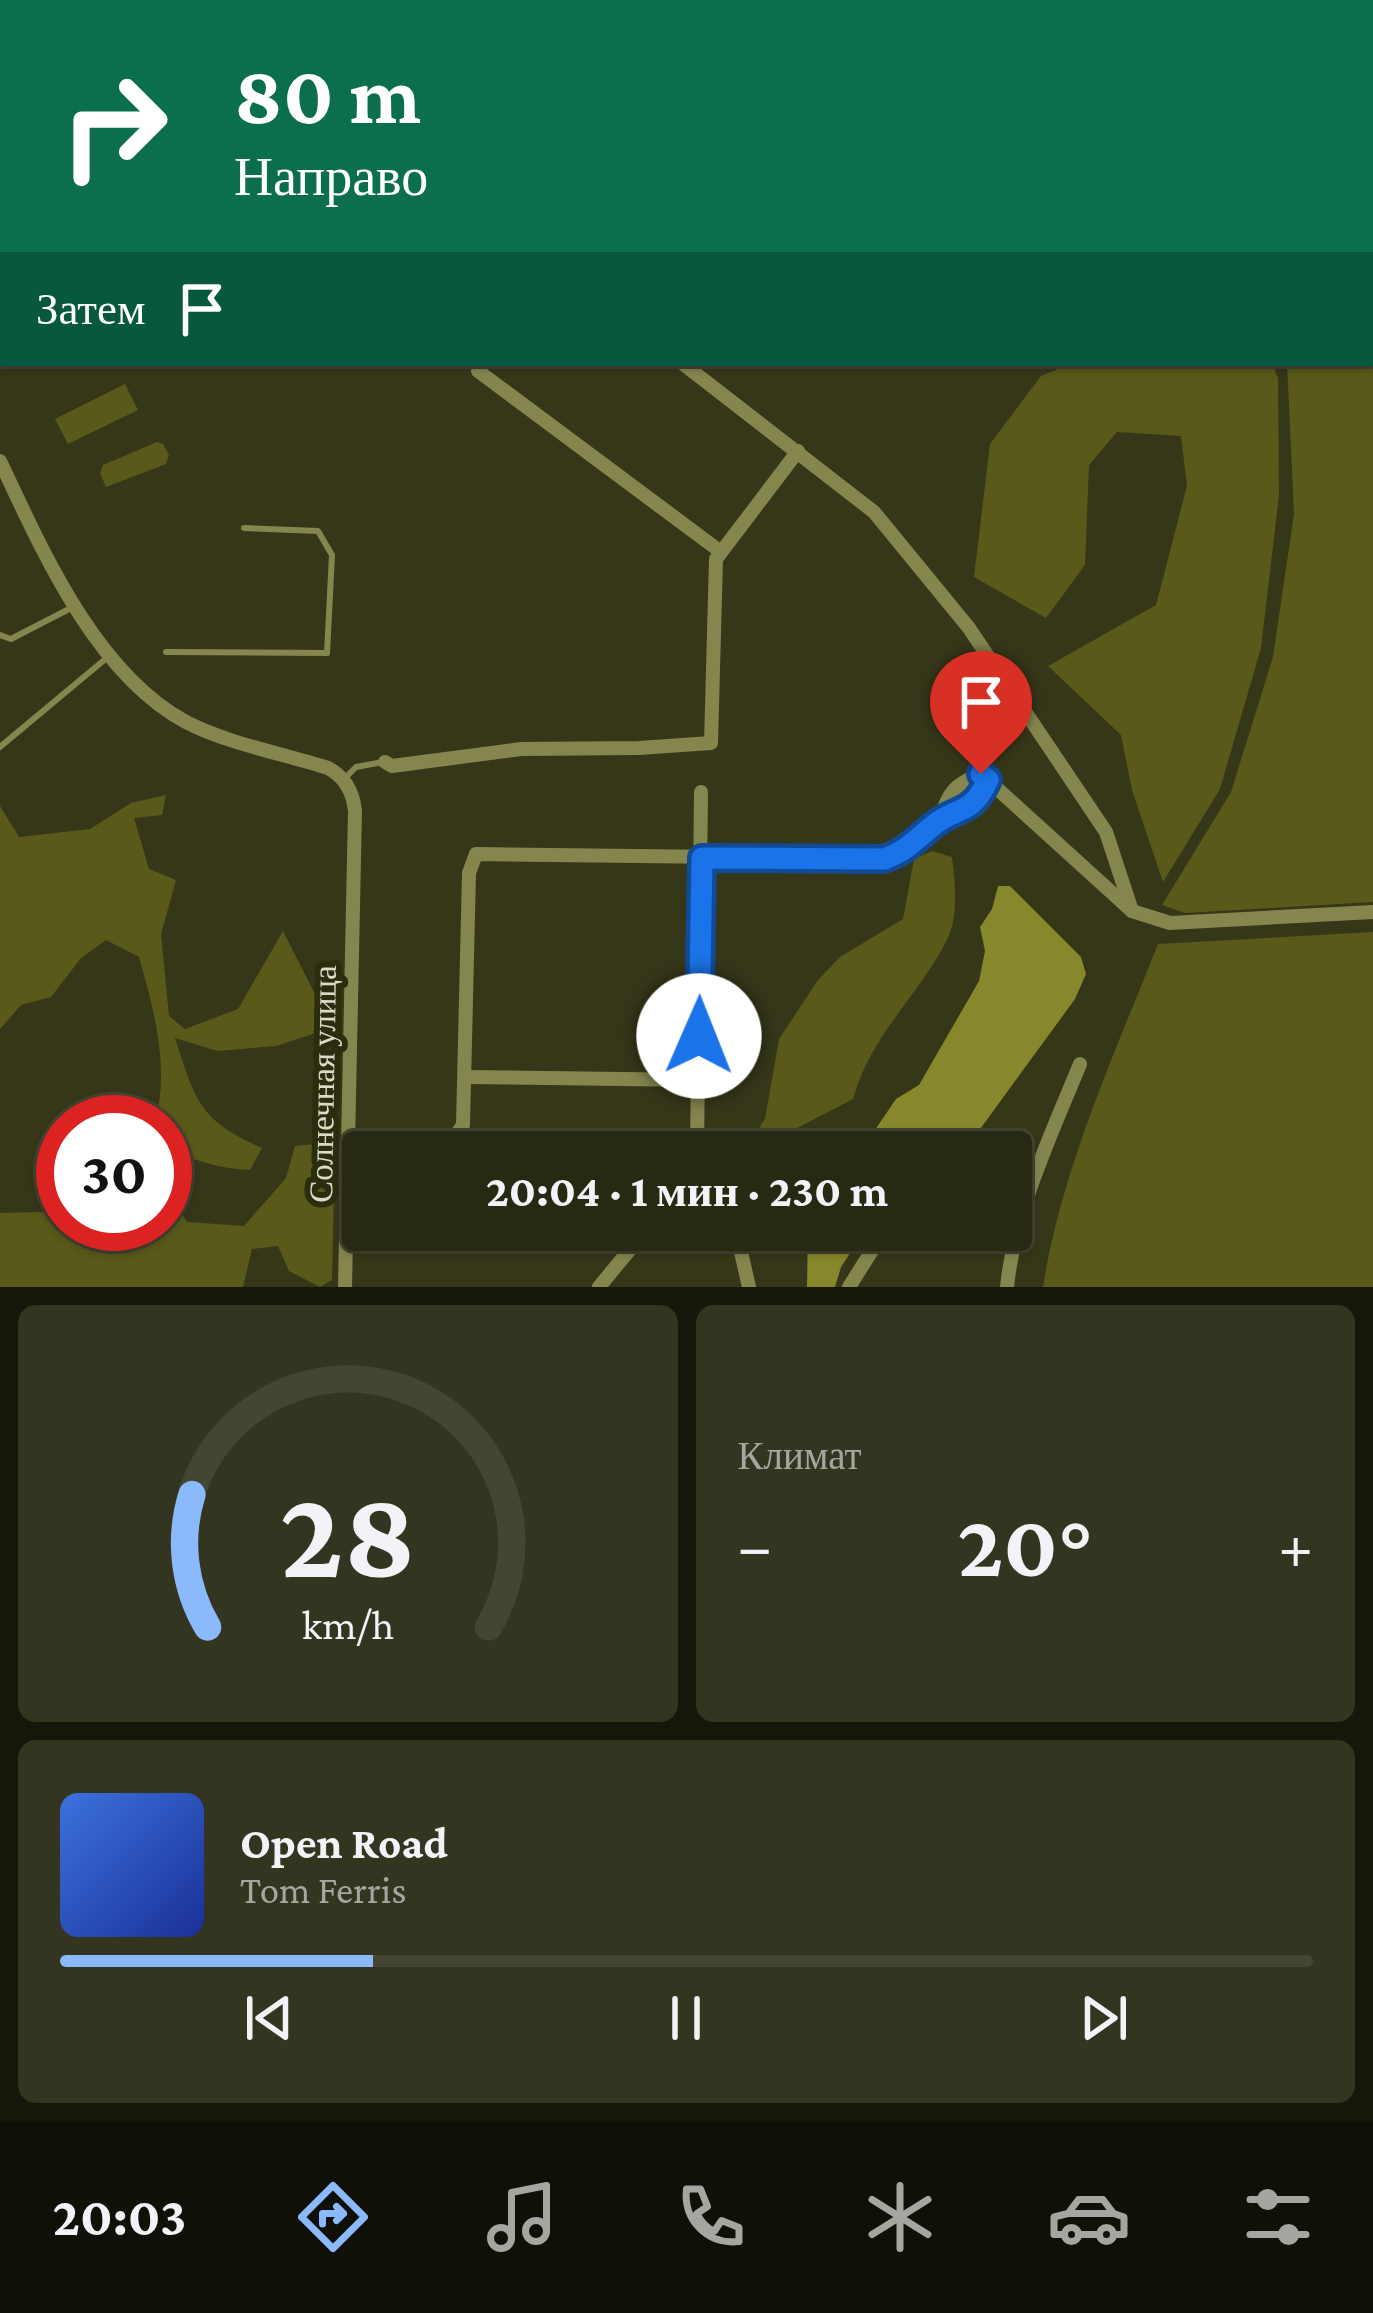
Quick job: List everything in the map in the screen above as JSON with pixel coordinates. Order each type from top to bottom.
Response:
[{"type":"street","points":[[686,366],[874,512],[969,628],[1106,832],[1132,911]]},
{"type":"street","points":[[478,370],[721,552]]},
{"type":"street","points":[[385,761],[392,766],[521,749],[711,743],[716,559],[798,451]]},
{"type":"street","points":[[0,460],[76,605],[110,656],[146,694],[189,724],[328,768],[344,779]]},
{"type":"street","points":[[984,777],[1132,911],[1170,923],[1373,912]]},
{"type":"street","points":[[458,1131],[463,1124],[465,1077],[469,873],[476,854],[884,859],[911,846],[940,819],[971,806],[984,777]]},
{"type":"street","points":[[940,819],[956,785],[984,777]]},
{"type":"street","name":"Солнечная улица","points":[[344,779],[355,811],[345,1287]]},
{"type":"street","points":[[697,1131],[701,792]]},
{"type":"street","points":[[1007,1287],[1013,1245],[1029,1193],[1080,1064]]},
{"type":"street","points":[[465,1077],[698,1080]]},
{"type":"street","points":[[599,1287],[629,1251]]},
{"type":"street","points":[[741,1251],[749,1287]]},
{"type":"street","points":[[849,1287],[872,1251]]},
{"type":"lane","points":[[166,652],[327,653],[332,555],[318,531],[244,528]]},
{"type":"lane","points":[[0,635],[11,639],[76,605]]},
{"type":"lane","points":[[0,747],[110,656]]},
{"type":"lane","points":[[344,779],[356,767],[385,761]]},
{"type":"shaded area","points":[[1066,366],[1273,366],[1278,378],[1279,495],[1261,648],[1220,789],[1163,882],[1132,790],[1121,735],[1048,666],[1156,605],[1187,486],[1181,436],[1117,432],[1089,465],[1085,565],[1046,618],[974,577],[990,444],[1041,376]]},
{"type":"shaded area","points":[[1287,366],[1373,366],[1373,902],[1185,913],[1162,905],[1231,792],[1273,657],[1294,514]]},
{"type":"shaded area","points":[[125,384],[138,410],[68,444],[55,419]]},
{"type":"shaded area","points":[[157,442],[169,455],[166,464],[106,487],[100,473],[103,465]]},
{"type":"shaded area","points":[[166,795],[162,815],[134,818],[149,869],[176,880],[161,934],[169,1016],[185,1029],[238,1009],[283,931],[322,1008],[322,1031],[276,1046],[217,1051],[175,1038],[195,1094],[212,1118],[262,1148],[250,1170],[192,1158],[192,1095],[160,1095],[158,1039],[139,957],[106,940],[81,958],[51,997],[21,1005],[0,1029],[0,806],[19,837],[90,829],[131,803]]},
{"type":"shaded area","points":[[932,851],[952,857],[955,910],[947,940],[871,1055],[853,1099],[792,1131],[761,1131],[779,1039],[818,980],[840,957],[903,919],[914,859]]},
{"type":"shaded area","points":[[998,886],[1010,886],[1081,957],[1086,974],[1075,999],[979,1131],[874,1131],[896,1099],[919,1085],[979,981],[985,951],[980,927],[992,909]]},
{"type":"shaded area","points":[[1373,932],[1373,1287],[1043,1287],[1076,1155],[1158,944]]},
{"type":"shaded area","points":[[335,1142],[332,1280],[320,1287],[289,1271],[278,1246],[252,1249],[243,1287],[0,1287],[0,1213],[36,1212],[36,1251],[192,1251],[192,1222],[244,1226],[286,1178],[295,1146]]},
{"type":"shaded area","points":[[808,1251],[851,1251],[835,1287],[807,1287]]},
{"type":"waterway","points":[[179,0],[191,0]]},
{"type":"route","points":[[699,1036],[702,858],[869,860],[898,855],[940,819],[971,806],[988,780],[981,774]]}]
